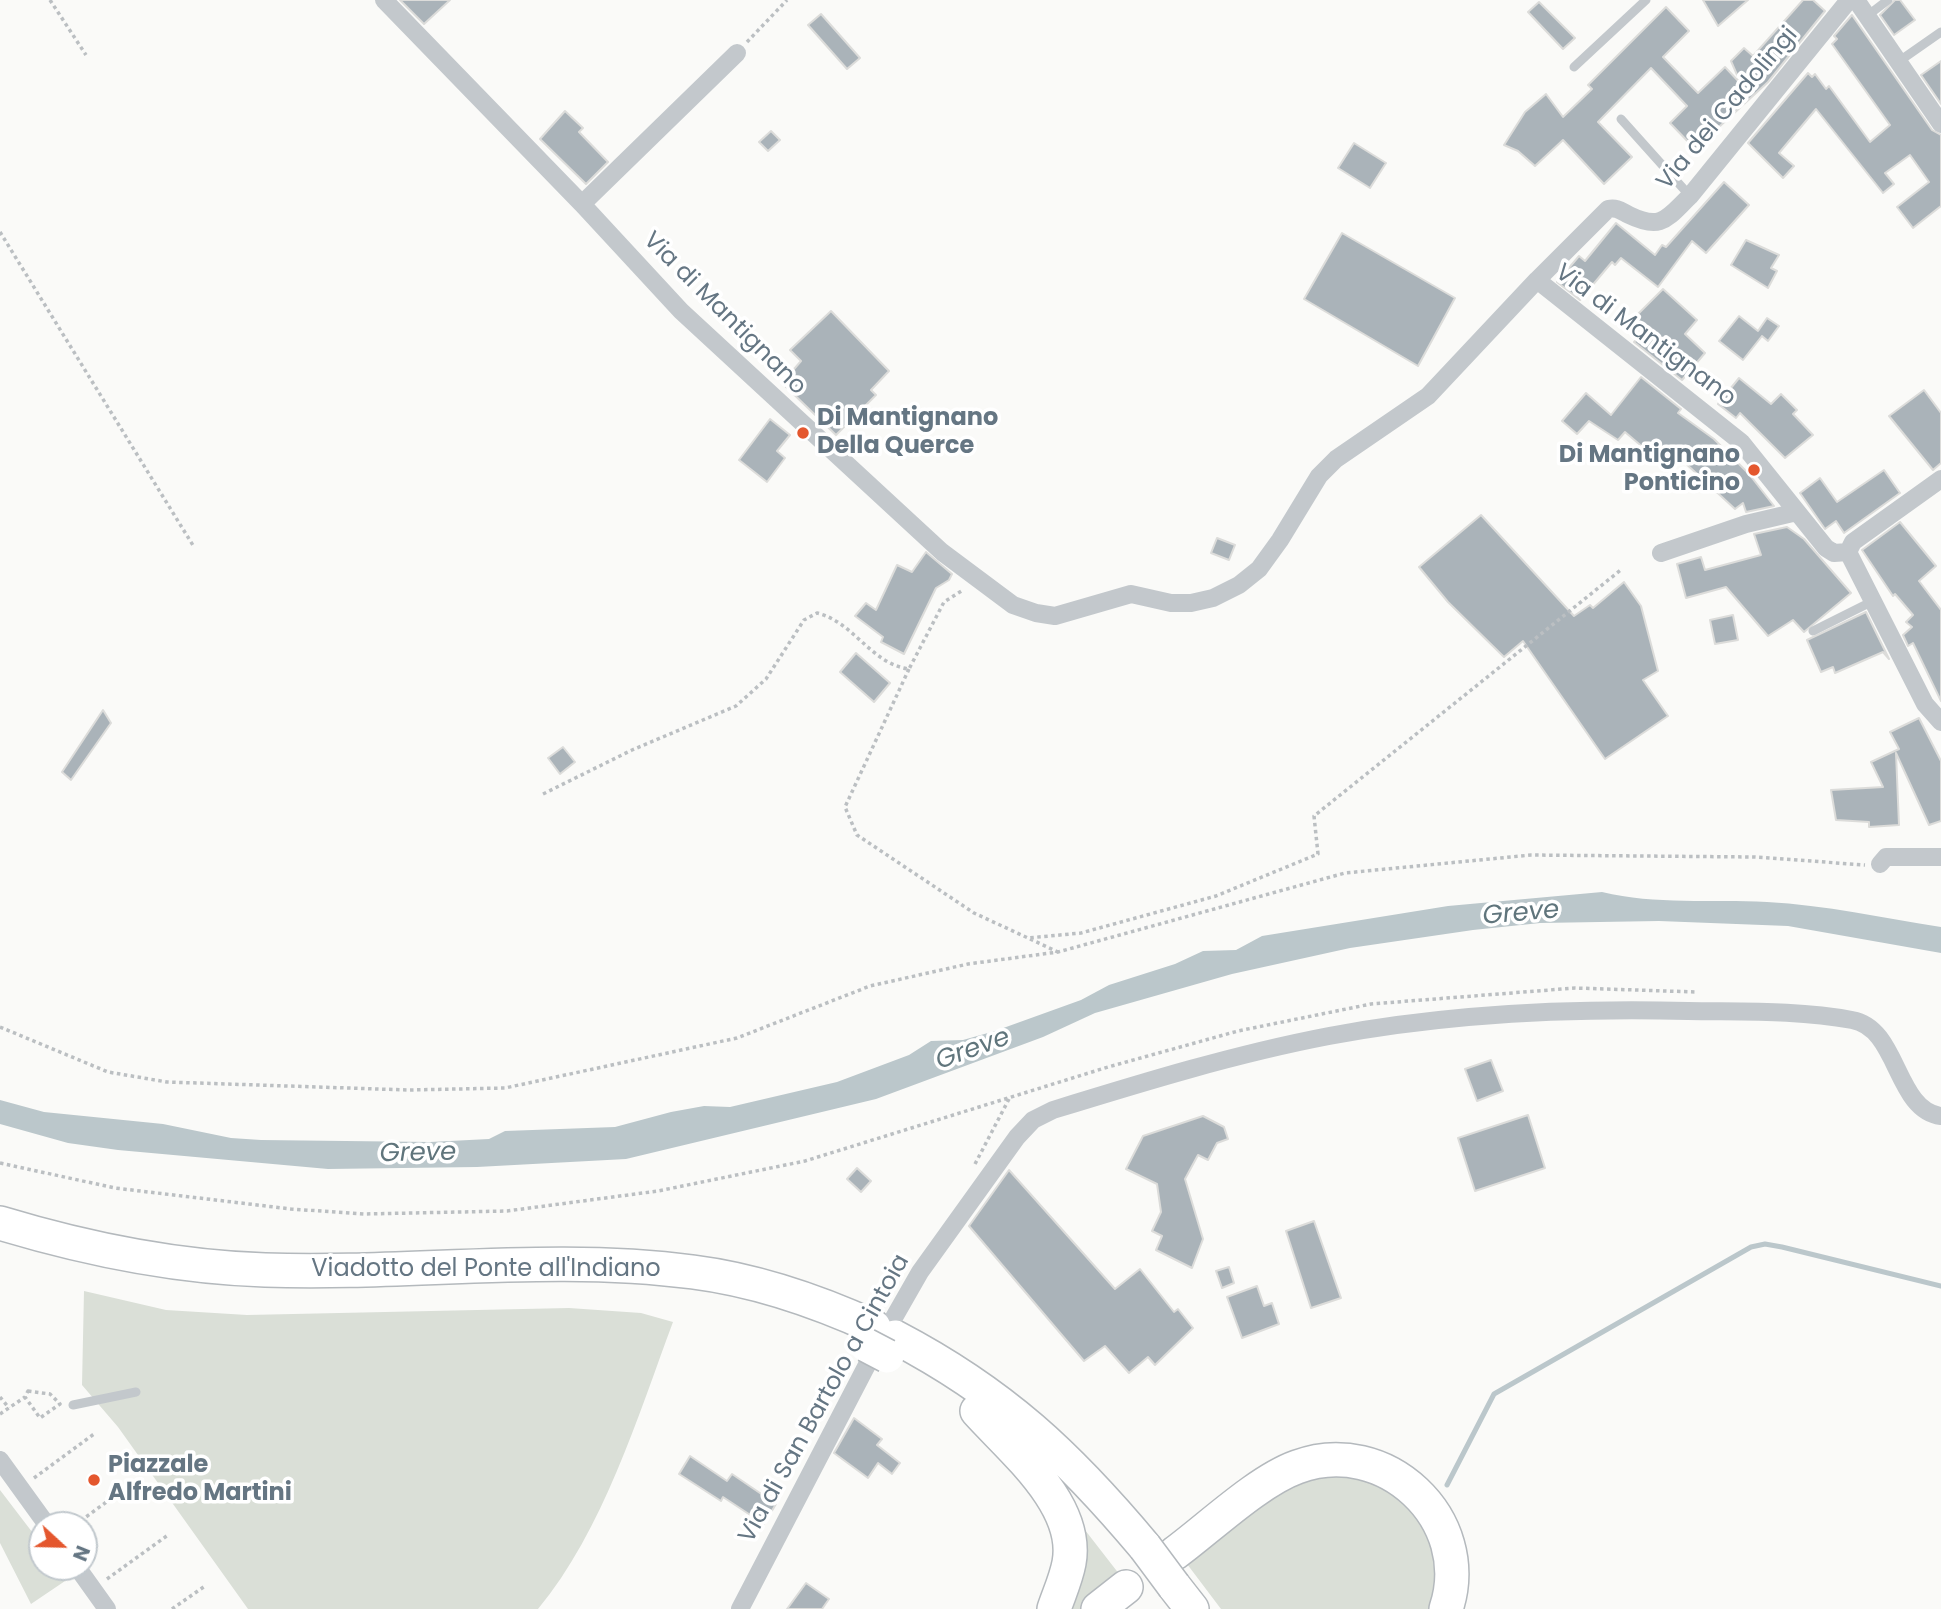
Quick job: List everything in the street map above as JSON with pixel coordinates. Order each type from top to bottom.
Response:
[{"type":"highway","name":"Viadotto del Ponte all'Indiano","points":[[0,1223],[120,1254],[228,1268],[314,1271],[576,1265],[692,1272],[801,1297],[977,1410],[1034,1457],[1144,1563]]},
{"type":"highway","name":"Viadotto del Ponte all'Indiano","points":[[0,1245],[106,1272],[227,1290],[329,1292],[584,1286],[674,1292],[729,1301],[781,1314],[944,1363],[1019,1415],[1102,1496],[1144,1563],[1173,1600]]},
{"type":"highway","points":[[977,1410],[1052,1496],[1065,1520],[1069,1562],[1053,1607]]},
{"type":"highway","points":[[1098,1609],[1144,1563],[1278,1476],[1307,1464],[1339,1458],[1357,1460],[1398,1477],[1432,1508],[1451,1555],[1452,1577],[1446,1609]]},
{"type":"street","name":"Via di Mantignano","points":[[384,0],[582,204],[681,311],[897,512],[986,587],[1013,605],[1055,616],[1131,594],[1171,603],[1191,603],[1213,598],[1240,585],[1259,569],[1319,476],[1336,459],[1428,396],[1537,280],[1724,427],[1753,455],[1826,548],[1835,553],[1848,552]]},
{"type":"street","name":"Via dei Cadolingi","points":[[1537,280],[1608,209],[1616,208],[1648,223],[1657,224],[1690,196],[1849,0]]},
{"type":"street","points":[[1856,0],[1941,124]]},
{"type":"street","points":[[582,204],[737,53]]},
{"type":"street","points":[[1941,479],[1853,542],[1848,552],[1925,704],[1941,722]]},
{"type":"street","points":[[1661,553],[1746,524],[1797,512]]},
{"type":"street","points":[[1878,865],[1886,857],[1941,857]]},
{"type":"street","name":"Via di San Bartolo a Cintoia","points":[[740,1609],[878,1345],[920,1272],[1017,1137],[1033,1120],[1053,1110],[1266,1050],[1383,1028],[1470,1018],[1648,1010],[1839,1018],[1869,1026],[1920,1105],[1927,1112],[1941,1116]]},
{"type":"street","points":[[0,1460],[37,1511]]},
{"type":"street","points":[[87,1581],[107,1609]]},
{"type":"lane","points":[[1574,67],[1646,0]]},
{"type":"lane","points":[[1867,16],[1888,0]]},
{"type":"lane","points":[[1898,62],[1941,32]]},
{"type":"lane","points":[[1621,119],[1690,196]]},
{"type":"lane","points":[[1813,632],[1873,601]]},
{"type":"lane","points":[[73,1405],[136,1392]]},
{"type":"path","points":[[50,0],[86,55]]},
{"type":"path","points":[[737,53],[787,0]]},
{"type":"path","points":[[0,232],[194,547]]},
{"type":"path","points":[[1028,938],[1081,933],[1216,896],[1318,853],[1314,816],[1622,569]]},
{"type":"path","points":[[986,587],[958,591],[944,602],[909,669],[845,807],[858,835],[974,913],[1058,952]]},
{"type":"path","points":[[543,794],[632,750],[736,706],[766,678],[804,620],[817,613],[834,617],[891,666],[909,669]]},
{"type":"path","points":[[0,1027],[108,1072],[167,1082],[408,1090],[505,1088],[737,1038],[870,986],[968,964],[1058,952],[1345,873],[1531,855],[1755,857],[1878,865]]},
{"type":"path","points":[[0,1163],[115,1188],[292,1209],[364,1214],[507,1211],[658,1191],[805,1161],[1108,1067],[1238,1031],[1371,1004],[1575,988],[1700,993]]},
{"type":"path","points":[[988,1138],[1009,1099]]},
{"type":"path","points":[[0,1414],[25,1397],[28,1391],[42,1392],[61,1404],[40,1418],[25,1397]]},
{"type":"path","points":[[0,1396],[9,1408]]},
{"type":"path","points":[[20,1488],[94,1434]]},
{"type":"path","points":[[94,1511],[131,1484]]},
{"type":"path","points":[[93,1589],[168,1535]]},
{"type":"path","points":[[172,1609],[205,1586]]},
{"type":"shaded area","points":[[84,1291],[166,1310],[247,1315],[569,1308],[641,1313],[673,1322],[632,1434],[600,1509],[561,1578],[538,1609],[248,1609],[118,1427],[82,1385]]},
{"type":"shaded area","points":[[1310,1470],[1384,1476],[1441,1549],[1435,1609],[1221,1609],[1184,1560]]},
{"type":"shaded area","points":[[0,1490],[28,1527],[28,1581],[65,1581],[31,1604],[0,1543]]},
{"type":"shaded area","points":[[1078,1521],[1123,1579],[1084,1609],[1063,1609]]},
{"type":"water","name":"Greve","points":[[1602,892],[1643,899],[1789,904],[1941,927],[1941,953],[1788,926],[1659,921],[1540,923],[1350,948],[1232,974],[1095,1013],[1043,1037],[876,1099],[626,1159],[477,1167],[328,1169],[118,1150],[68,1143],[0,1124],[0,1100],[44,1112],[163,1124],[231,1138],[261,1140],[430,1142],[489,1139],[505,1131],[615,1127],[671,1112],[704,1106],[730,1107],[837,1082],[909,1055],[931,1041],[963,1040],[995,1031],[1203,951],[1236,950],[1262,936],[1448,906]]},
{"type":"building","points":[[400,0],[450,0],[424,24]]},
{"type":"building","points":[[1703,0],[1748,0],[1718,26]]},
{"type":"building","points":[[1803,0],[1813,0],[1825,11],[1768,82],[1695,149],[1670,123],[1687,106],[1651,68],[1598,122],[1632,157],[1604,184],[1563,140],[1535,166],[1518,151],[1504,145],[1525,112],[1546,94],[1563,117],[1592,89],[1588,85],[1666,7],[1689,31],[1663,57],[1698,93],[1725,67],[1741,84],[1731,61],[1744,48],[1753,56]]},
{"type":"building","points":[[1895,0],[1900,0],[1915,20],[1894,35],[1880,15]]},
{"type":"building","points":[[1539,2],[1575,38],[1563,49],[1528,12]]},
{"type":"building","points":[[821,14],[860,58],[847,69],[808,25]]},
{"type":"building","points":[[1852,15],[1932,130],[1941,135],[1941,206],[1913,228],[1897,207],[1929,182],[1910,155],[1885,173],[1894,184],[1883,193],[1816,109],[1779,153],[1794,166],[1783,178],[1748,143],[1808,73],[1812,77],[1815,74],[1826,89],[1829,86],[1870,142],[1890,125],[1832,44],[1837,39],[1834,36]]},
{"type":"building","points":[[1941,61],[1941,104],[1921,75]]},
{"type":"building","points":[[565,111],[583,128],[579,132],[608,162],[586,184],[540,139]]},
{"type":"building","points":[[771,131],[780,140],[768,151],[759,142]]},
{"type":"building","points":[[1354,143],[1386,163],[1370,188],[1338,168]]},
{"type":"building","points":[[1724,182],[1749,205],[1706,253],[1692,241],[1658,287],[1621,258],[1615,265],[1612,262],[1580,300],[1557,282],[1579,256],[1585,261],[1616,223],[1655,255],[1662,245],[1666,247]]},
{"type":"building","points":[[1342,233],[1455,298],[1418,366],[1304,299]]},
{"type":"building","points":[[1746,240],[1779,255],[1771,268],[1777,271],[1768,288],[1731,265]]},
{"type":"building","points":[[1663,289],[1697,320],[1685,334],[1705,353],[1682,380],[1634,342],[1644,332],[1633,319]]},
{"type":"building","points":[[831,311],[889,371],[871,390],[876,395],[836,435],[782,383],[801,361],[790,350]]},
{"type":"building","points":[[1739,316],[1758,331],[1767,318],[1779,326],[1768,341],[1762,336],[1743,360],[1719,341]]},
{"type":"building","points":[[1641,377],[1681,409],[1678,413],[1714,439],[1749,474],[1774,506],[1746,512],[1743,503],[1735,509],[1670,449],[1659,461],[1625,432],[1618,440],[1589,421],[1577,434],[1562,421],[1586,393],[1611,415]]},
{"type":"building","points":[[1739,378],[1771,404],[1781,394],[1797,410],[1793,414],[1813,435],[1785,458],[1740,413],[1736,418],[1718,404]]},
{"type":"building","points":[[1924,390],[1941,413],[1941,463],[1933,470],[1889,416]]},
{"type":"building","points":[[770,419],[790,435],[777,451],[785,458],[767,482],[739,460]]},
{"type":"building","points":[[1884,470],[1900,493],[1844,533],[1836,521],[1825,529],[1800,493],[1820,478],[1837,502]]},
{"type":"building","points":[[1481,515],[1574,616],[1590,605],[1593,608],[1624,582],[1641,606],[1658,671],[1643,680],[1668,716],[1605,759],[1523,641],[1504,657],[1448,602],[1419,567]]},
{"type":"building","points":[[1900,522],[1936,566],[1919,581],[1941,610],[1941,701],[1913,643],[1908,646],[1903,635],[1912,627],[1906,622],[1913,615],[1895,594],[1893,596],[1862,550]]},
{"type":"building","points":[[1787,527],[1804,539],[1851,593],[1804,632],[1793,620],[1768,636],[1726,587],[1686,598],[1677,564],[1701,557],[1705,570],[1761,555],[1754,534]]},
{"type":"building","points":[[1217,538],[1235,545],[1229,560],[1211,553]]},
{"type":"building","points":[[926,552],[952,574],[949,580],[936,588],[904,654],[881,642],[883,637],[855,616],[866,603],[876,610],[897,565],[912,572]]},
{"type":"building","points":[[1866,612],[1889,659],[1883,652],[1835,673],[1833,667],[1821,672],[1807,640]]},
{"type":"building","points":[[1733,615],[1738,640],[1715,644],[1710,620]]},
{"type":"building","points":[[856,653],[890,683],[874,702],[840,672]]},
{"type":"building","points":[[103,710],[111,723],[71,780],[62,772]]},
{"type":"building","points":[[1919,718],[1941,761],[1941,821],[1929,825],[1896,753],[1899,825],[1869,827],[1869,822],[1836,820],[1831,790],[1883,787],[1871,762],[1899,749],[1890,732]]},
{"type":"building","points":[[563,747],[575,762],[560,774],[548,758]]},
{"type":"building","points":[[1491,1060],[1503,1091],[1477,1101],[1465,1069]]},
{"type":"building","points":[[1528,1115],[1545,1168],[1475,1191],[1458,1138]]},
{"type":"building","points":[[1203,1116],[1224,1127],[1228,1139],[1217,1143],[1208,1160],[1198,1155],[1185,1179],[1203,1239],[1192,1268],[1156,1250],[1162,1236],[1152,1231],[1161,1212],[1157,1184],[1126,1169],[1143,1136]]},
{"type":"building","points":[[857,1168],[871,1181],[861,1192],[847,1179]]},
{"type":"building","points":[[1009,1170],[1115,1289],[1140,1269],[1174,1312],[1178,1309],[1193,1328],[1155,1365],[1148,1357],[1129,1373],[1105,1346],[1084,1361],[969,1226]]},
{"type":"building","points":[[1314,1221],[1341,1298],[1311,1308],[1286,1231]]},
{"type":"building","points":[[1229,1267],[1234,1283],[1222,1288],[1216,1271]]},
{"type":"building","points":[[1257,1286],[1264,1306],[1272,1303],[1279,1324],[1242,1338],[1227,1297]]},
{"type":"building","points":[[854,1418],[882,1439],[877,1445],[900,1463],[892,1474],[878,1463],[868,1478],[834,1453]]},
{"type":"building","points":[[690,1456],[727,1481],[732,1474],[776,1504],[764,1524],[723,1497],[721,1501],[679,1474]]},
{"type":"building","points":[[806,1583],[829,1599],[822,1609],[787,1609]]},
{"type":"waterway","points":[[1447,1485],[1494,1394],[1751,1247],[1765,1244],[1782,1247],[1941,1286]]},
{"type":"place","name":"Di Mantignano Della Querce","points":[[803,433]]},
{"type":"place","name":"Di Mantignano Ponticino","points":[[1754,470]]},
{"type":"place","name":"Piazzale Alfredo Martini","points":[[94,1480]]}]
